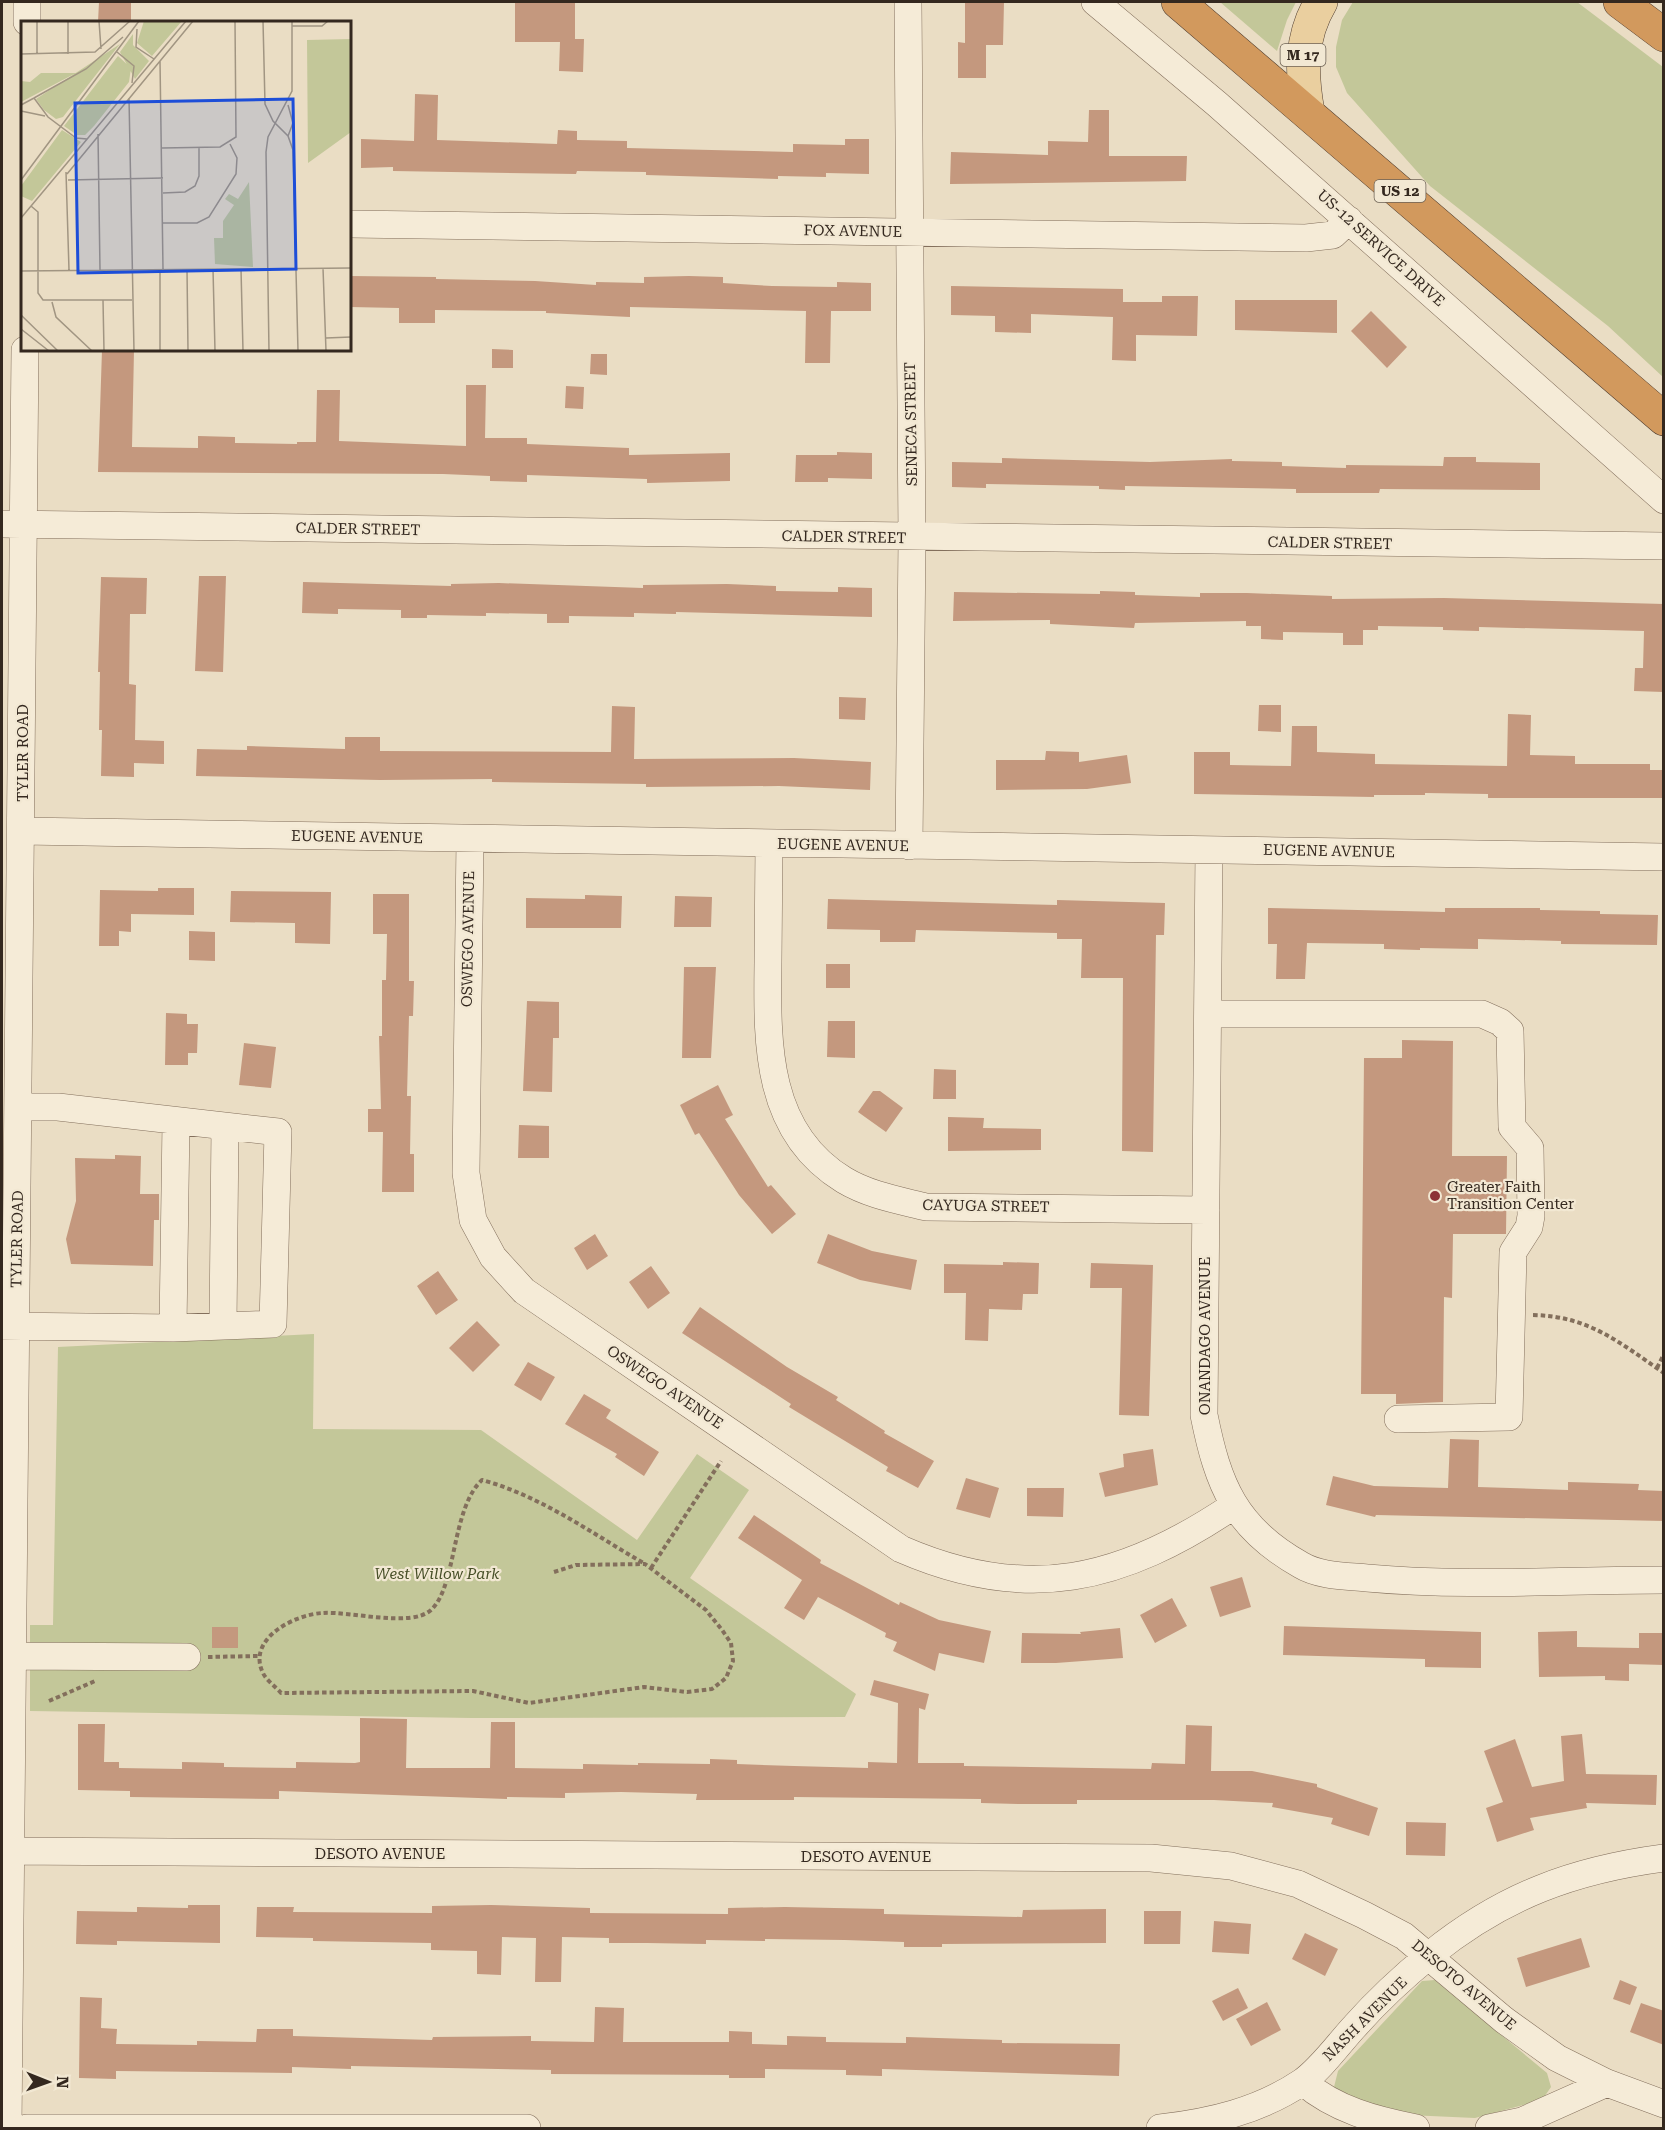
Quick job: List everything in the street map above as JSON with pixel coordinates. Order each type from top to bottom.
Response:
[{"type":"highway","name":"US 12","points":[[1178,2],[1664,419]]},
{"type":"highway","points":[[1620,2],[1664,35]]},
{"type":"main road","name":"M 17","points":[[1308,112],[1302,78],[1302,58],[1308,33],[1321,2]]},
{"type":"street","points":[[27,2],[27,21]]},
{"type":"street","name":"SENECA STREET","points":[[908,2],[912,538],[909,846]]},
{"type":"street","name":"US-12 SERVICE DRIVE","points":[[1095,2],[1142,39],[1349,220],[1664,500]]},
{"type":"street","name":"FOX AVENUE","points":[[351,224],[1324,237],[1339,231],[1349,220]]},
{"type":"street","name":"TYLER ROAD","points":[[8,2128],[6,1851],[12,1656],[7,1593],[9,1326],[19,1107],[10,1069],[15,815],[13,524],[25,351]]},
{"type":"street","name":"CALDER STREET","points":[[13,524],[912,538],[1664,546]]},
{"type":"street","name":"EUGENE AVENUE","points":[[15,815],[470,839],[1664,857]]},
{"type":"street","name":"OSWEGO AVENUE","points":[[470,839],[466,1173],[473,1220],[494,1257],[524,1291],[901,1549],[937,1564],[1017,1579],[1093,1574],[1120,1566],[1172,1544],[1233,1506]]},
{"type":"street","name":"CAYUGA STREET","points":[[769,844],[767,1032],[771,1067],[781,1104],[792,1127],[825,1165],[844,1180],[883,1197],[926,1207],[1206,1210]]},
{"type":"street","name":"ONANDAGO AVENUE","points":[[1209,850],[1204,1415],[1219,1478],[1233,1506],[1267,1544],[1303,1567],[1335,1575],[1400,1581],[1664,1580]]},
{"type":"street","points":[[1209,1014],[1482,1014],[1500,1022],[1510,1030],[1512,1127],[1530,1148],[1531,1216],[1529,1227],[1513,1252],[1509,1417],[1398,1419]]},
{"type":"street","points":[[9,1326],[173,1328],[273,1324],[278,1132],[58,1107],[19,1107]]},
{"type":"street","points":[[173,1328],[176,1122]]},
{"type":"street","points":[[223,1326],[225,1127]]},
{"type":"street","points":[[12,1656],[187,1657]]},
{"type":"street","name":"DESOTO AVENUE","points":[[6,1851],[1151,1858],[1231,1866],[1298,1884],[1404,1936],[1504,2020],[1557,2058],[1607,2083],[1664,2104]]},
{"type":"street","name":"NASH AVENUE","points":[[1160,2128],[1211,2122],[1248,2109],[1303,2082],[1370,2009],[1430,1956],[1454,1936],[1526,1893],[1576,1875],[1622,1863],[1664,1858]]},
{"type":"street","points":[[1303,2082],[1322,2098],[1369,2118],[1416,2128]]},
{"type":"street","points":[[1489,2128],[1522,2121],[1607,2083]]},
{"type":"street","points":[[27,2128],[527,2128]]},
{"type":"path","points":[[1512,1314],[1552,1315],[1576,1319],[1615,1340],[1664,1373]]},
{"type":"path","points":[[1657,1368],[1664,1354]]},
{"type":"path","points":[[651,1568],[721,1461]]},
{"type":"path","points":[[482,1480],[502,1486],[539,1503],[651,1568],[706,1610],[731,1643],[733,1661],[726,1678],[712,1689],[687,1692],[644,1687],[529,1703],[473,1691],[281,1693],[263,1674],[258,1656],[264,1641],[287,1624],[322,1612],[416,1618],[431,1610],[441,1595],[458,1532],[473,1489],[482,1480]]},
{"type":"path","points":[[554,1572],[576,1565],[645,1564]]},
{"type":"path","points":[[187,1657],[258,1656]]},
{"type":"green space","points":[[1220,2],[1296,2],[1287,20],[1277,51]]},
{"type":"green space","points":[[1353,2],[1577,2],[1663,67],[1663,377],[1608,326],[1430,186],[1347,93],[1336,67],[1336,47],[1342,20]]},
{"type":"green space","name":"West Willow Park","points":[[314,1334],[313,1429],[481,1430],[637,1540],[697,1454],[749,1490],[690,1578],[856,1694],[845,1717],[471,1718],[30,1711],[30,1625],[53,1625],[58,1347]]},
{"type":"green space","points":[[1435,1980],[1547,2073],[1551,2087],[1542,2100],[1475,2118],[1408,2115],[1352,2097],[1334,2087],[1338,2071],[1422,1981]]},
{"type":"building","points":[[99,2],[131,2],[131,21],[98,21]]},
{"type":"building","points":[[515,2],[575,2],[575,39],[584,39],[583,72],[559,71],[560,42],[515,42]]},
{"type":"building","points":[[965,2],[1004,2],[1003,45],[986,45],[986,78],[958,78],[958,42],[965,43]]},
{"type":"building","points":[[415,94],[438,95],[437,140],[557,144],[558,130],[577,131],[577,140],[627,141],[627,148],[793,152],[793,144],[845,145],[845,139],[869,139],[869,174],[826,173],[826,177],[778,176],[778,179],[646,175],[646,172],[577,171],[576,174],[393,171],[393,167],[361,168],[361,139],[414,141]]},
{"type":"building","points":[[1089,110],[1109,110],[1109,156],[1187,156],[1186,181],[950,184],[951,152],[1048,155],[1048,141],[1088,142]]},
{"type":"building","points":[[351,276],[436,277],[436,279],[596,285],[596,282],[644,283],[644,277],[689,276],[723,277],[723,283],[772,286],[837,287],[837,282],[871,283],[871,311],[831,311],[830,363],[805,363],[806,311],[630,307],[630,317],[546,313],[546,311],[435,310],[435,323],[399,323],[399,308],[351,307]]},
{"type":"building","points":[[951,286],[1123,289],[1123,302],[1162,302],[1162,296],[1198,296],[1197,336],[1136,335],[1136,361],[1112,360],[1113,317],[1031,314],[1031,333],[995,332],[995,316],[951,315]]},
{"type":"building","points":[[1235,300],[1337,300],[1337,333],[1235,330]]},
{"type":"building","points":[[1371,311],[1407,347],[1387,368],[1351,331]]},
{"type":"building","points":[[492,349],[513,350],[513,368],[492,368]]},
{"type":"building","points":[[102,351],[134,351],[132,447],[198,448],[198,436],[235,437],[235,443],[316,442],[317,390],[340,390],[339,441],[466,446],[466,385],[486,385],[485,438],[527,438],[527,444],[629,448],[629,455],[730,453],[730,481],[647,483],[647,479],[527,475],[527,482],[490,481],[490,476],[443,474],[98,472]]},
{"type":"building","points":[[591,354],[607,354],[607,375],[590,374]]},
{"type":"building","points":[[566,386],[584,387],[583,409],[565,408]]},
{"type":"building","points":[[837,452],[872,453],[872,479],[828,478],[828,482],[795,482],[796,455],[837,455]]},
{"type":"building","points":[[1444,457],[1476,457],[1476,462],[1540,463],[1540,490],[1380,489],[1379,493],[1296,493],[1296,489],[1125,486],[1125,490],[1099,489],[1099,486],[986,484],[986,488],[952,487],[952,462],[1002,463],[1002,458],[1150,462],[1232,459],[1232,461],[1282,462],[1282,466],[1346,468],[1346,465],[1443,466]]},
{"type":"building","points":[[199,576],[226,576],[223,672],[195,671]]},
{"type":"building","points":[[101,577],[147,578],[146,614],[130,614],[129,684],[136,685],[135,740],[164,741],[164,764],[134,763],[134,777],[101,776],[102,730],[99,730],[100,672],[98,672]]},
{"type":"building","points":[[303,582],[451,586],[451,584],[499,583],[643,588],[643,585],[727,584],[776,586],[776,591],[838,592],[838,587],[872,588],[872,617],[676,612],[676,614],[634,613],[634,617],[569,616],[569,623],[547,623],[547,614],[486,613],[486,616],[427,615],[427,618],[401,618],[401,610],[338,609],[338,614],[302,613]]},
{"type":"building","points":[[1100,591],[1135,592],[1135,595],[1200,597],[1200,593],[1247,593],[1332,596],[1332,599],[1444,598],[1664,604],[1664,692],[1634,691],[1635,668],[1643,668],[1644,631],[1479,627],[1479,631],[1443,630],[1443,627],[1378,626],[1378,630],[1363,630],[1363,645],[1343,645],[1343,633],[1283,632],[1283,640],[1261,639],[1261,626],[1246,626],[1246,621],[1135,623],[1134,628],[1050,624],[1050,620],[953,621],[954,592],[1100,594]]},
{"type":"building","points":[[839,697],[866,698],[865,720],[839,719]]},
{"type":"building","points":[[1259,705],[1281,705],[1281,732],[1258,731]]},
{"type":"building","points":[[612,706],[635,707],[634,759],[794,758],[871,762],[870,790],[779,786],[646,787],[646,784],[492,782],[492,779],[380,780],[196,776],[197,749],[247,750],[247,746],[345,749],[345,737],[380,737],[380,751],[611,752]]},
{"type":"building","points":[[1508,714],[1531,715],[1530,755],[1575,756],[1575,764],[1650,764],[1650,770],[1664,770],[1664,798],[1488,798],[1488,794],[1425,793],[1425,795],[1374,795],[1374,797],[1194,794],[1194,752],[1230,752],[1230,765],[1291,766],[1292,726],[1317,726],[1317,752],[1375,754],[1375,764],[1507,766]]},
{"type":"building","points":[[1046,751],[1079,752],[1079,762],[1127,755],[1131,783],[1087,789],[996,790],[996,760],[1045,760]]},
{"type":"building","points":[[158,888],[194,888],[194,915],[131,914],[131,932],[119,931],[119,946],[99,946],[100,890],[158,891]]},
{"type":"building","points":[[231,891],[331,892],[330,944],[295,943],[295,923],[230,922]]},
{"type":"building","points":[[373,894],[409,894],[409,981],[414,981],[413,1016],[409,1016],[407,1096],[411,1096],[410,1154],[414,1154],[414,1192],[382,1192],[383,1132],[368,1132],[368,1109],[381,1109],[379,1036],[382,1036],[382,980],[386,980],[387,934],[373,934]]},
{"type":"building","points":[[585,895],[622,896],[621,928],[526,928],[526,898],[585,899]]},
{"type":"building","points":[[675,896],[712,897],[711,927],[674,927]]},
{"type":"building","points":[[828,899],[1057,905],[1057,900],[1165,903],[1164,935],[1156,935],[1153,1152],[1122,1151],[1123,978],[1081,978],[1082,939],[1057,939],[1057,933],[916,930],[915,942],[880,942],[880,930],[827,929]]},
{"type":"building","points":[[1268,908],[1445,912],[1445,908],[1540,908],[1540,910],[1600,911],[1600,914],[1658,915],[1657,945],[1561,944],[1561,941],[1478,939],[1478,949],[1420,948],[1420,950],[1384,949],[1384,944],[1307,943],[1305,979],[1276,979],[1277,944],[1268,944]]},
{"type":"building","points":[[189,931],[215,932],[215,961],[189,960]]},
{"type":"building","points":[[826,964],[850,964],[850,988],[826,988]]},
{"type":"building","points":[[684,967],[716,967],[711,1058],[682,1058]]},
{"type":"building","points":[[527,1001],[559,1002],[559,1038],[553,1038],[552,1092],[523,1091]]},
{"type":"building","points":[[166,1013],[187,1014],[187,1024],[198,1024],[197,1053],[188,1053],[188,1065],[165,1065]]},
{"type":"building","points":[[828,1021],[855,1021],[855,1058],[827,1057]]},
{"type":"building","name":"Greater Faith Transition Center","points":[[1402,1040],[1453,1041],[1452,1156],[1507,1156],[1506,1234],[1453,1234],[1452,1298],[1444,1297],[1443,1402],[1396,1404],[1396,1394],[1361,1394],[1364,1058],[1402,1058]]},
{"type":"building","points":[[244,1043],[276,1047],[271,1088],[239,1085]]},
{"type":"building","points":[[934,1069],[956,1070],[956,1099],[933,1099]]},
{"type":"building","points":[[718,1085],[733,1115],[725,1119],[768,1187],[771,1185],[796,1214],[772,1234],[739,1195],[699,1133],[695,1135],[680,1105]]},
{"type":"building","points":[[873,1091],[880,1091],[903,1108],[886,1132],[858,1112]]},
{"type":"building","points":[[948,1117],[984,1118],[983,1128],[1041,1129],[1041,1150],[948,1151]]},
{"type":"building","points":[[519,1125],[549,1126],[549,1158],[518,1158]]},
{"type":"building","points":[[115,1155],[141,1156],[140,1194],[159,1194],[159,1220],[154,1220],[153,1266],[71,1264],[66,1239],[76,1201],[75,1158],[115,1159]]},
{"type":"building","points":[[595,1234],[608,1256],[587,1270],[574,1248]]},
{"type":"building","points":[[828,1234],[872,1251],[917,1260],[911,1290],[860,1280],[817,1263]]},
{"type":"building","points":[[1003,1262],[1039,1263],[1038,1294],[1023,1294],[1022,1310],[989,1309],[988,1341],[965,1340],[966,1293],[944,1293],[944,1264],[1003,1265]]},
{"type":"building","points":[[1091,1263],[1153,1265],[1149,1416],[1119,1415],[1122,1288],[1090,1288]]},
{"type":"building","points":[[651,1266],[670,1293],[648,1309],[629,1282]]},
{"type":"building","points":[[438,1271],[458,1300],[436,1315],[417,1286]]},
{"type":"building","points":[[700,1307],[787,1367],[838,1397],[836,1400],[885,1431],[884,1433],[934,1461],[918,1488],[886,1471],[888,1467],[789,1407],[791,1404],[682,1333]]},
{"type":"building","points":[[477,1321],[500,1345],[473,1372],[449,1348]]},
{"type":"building","points":[[528,1362],[555,1377],[541,1401],[514,1385]]},
{"type":"building","points":[[584,1394],[611,1410],[606,1418],[659,1452],[644,1476],[615,1457],[617,1454],[565,1424]]},
{"type":"building","points":[[1450,1439],[1479,1440],[1478,1487],[1568,1490],[1568,1482],[1639,1484],[1638,1490],[1664,1491],[1664,1521],[1376,1515],[1375,1517],[1326,1505],[1333,1476],[1374,1486],[1448,1488]]},
{"type":"building","points":[[1153,1449],[1158,1485],[1105,1497],[1099,1473],[1124,1467],[1123,1454]]},
{"type":"building","points":[[966,1478],[999,1488],[990,1518],[956,1509]]},
{"type":"building","points":[[1027,1488],[1064,1488],[1063,1517],[1027,1516]]},
{"type":"building","points":[[754,1515],[821,1560],[820,1563],[899,1605],[900,1602],[939,1620],[991,1631],[984,1663],[939,1653],[935,1671],[893,1651],[897,1642],[885,1637],[886,1633],[818,1597],[804,1620],[784,1608],[802,1580],[738,1538]]},
{"type":"building","points":[[1242,1577],[1251,1607],[1220,1617],[1210,1587]]},
{"type":"building","points":[[1172,1598],[1187,1626],[1155,1643],[1140,1615]]},
{"type":"building","points":[[1284,1626],[1481,1632],[1481,1668],[1425,1667],[1425,1659],[1283,1655]]},
{"type":"building","points":[[212,1627],[238,1627],[238,1648],[212,1648]]},
{"type":"building","points":[[1120,1628],[1123,1658],[1021,1663],[1022,1633],[1081,1634],[1080,1632]]},
{"type":"building","points":[[1577,1631],[1577,1647],[1639,1648],[1639,1633],[1664,1633],[1664,1665],[1629,1664],[1629,1681],[1605,1680],[1605,1676],[1539,1677],[1538,1632]]},
{"type":"building","points":[[874,1680],[929,1694],[925,1710],[919,1708],[918,1763],[964,1763],[964,1766],[1151,1769],[1152,1763],[1185,1764],[1186,1725],[1212,1726],[1211,1771],[1252,1771],[1317,1784],[1317,1787],[1378,1808],[1369,1836],[1331,1824],[1333,1818],[1272,1807],[1273,1803],[1214,1800],[1077,1800],[1077,1804],[1020,1804],[981,1803],[981,1799],[794,1797],[794,1800],[696,1800],[697,1794],[621,1792],[565,1793],[565,1798],[507,1797],[507,1799],[279,1791],[279,1799],[130,1797],[130,1791],[78,1790],[78,1724],[105,1724],[104,1762],[119,1762],[119,1768],[182,1769],[182,1762],[224,1763],[224,1767],[296,1768],[296,1762],[360,1762],[360,1718],[407,1719],[406,1768],[490,1768],[491,1722],[515,1722],[515,1768],[583,1769],[583,1764],[710,1764],[710,1759],[737,1760],[737,1764],[868,1768],[868,1762],[897,1763],[898,1703],[870,1695]]},
{"type":"building","points":[[1582,1734],[1586,1774],[1657,1775],[1656,1805],[1586,1803],[1587,1808],[1530,1818],[1534,1830],[1497,1842],[1486,1808],[1503,1802],[1484,1751],[1515,1739],[1532,1787],[1564,1781],[1561,1736]]},
{"type":"building","points":[[1406,1822],[1446,1823],[1445,1856],[1406,1855]]},
{"type":"building","points":[[188,1905],[220,1905],[220,1943],[117,1941],[117,1945],[76,1944],[77,1911],[137,1912],[137,1907],[188,1908]]},
{"type":"building","points":[[432,1906],[590,1908],[590,1913],[728,1914],[728,1908],[785,1907],[884,1909],[884,1914],[1022,1917],[1023,1910],[1106,1909],[1106,1943],[942,1944],[942,1947],[904,1947],[904,1942],[845,1940],[706,1940],[706,1944],[609,1943],[609,1938],[562,1937],[561,1982],[535,1982],[536,1938],[502,1937],[501,1975],[477,1974],[477,1951],[431,1950],[431,1943],[313,1941],[313,1938],[256,1937],[257,1907],[294,1907],[293,1912],[432,1913]]},
{"type":"building","points":[[1144,1911],[1181,1911],[1180,1944],[1144,1944]]},
{"type":"building","points":[[1214,1921],[1251,1924],[1249,1954],[1212,1952]]},
{"type":"building","points":[[1305,1933],[1338,1949],[1325,1976],[1292,1959]]},
{"type":"building","points":[[1581,1938],[1590,1967],[1526,1987],[1517,1958]]},
{"type":"building","points":[[1620,1980],[1637,1987],[1630,2005],[1613,1999]]},
{"type":"building","points":[[1238,1988],[1248,2008],[1223,2021],[1212,2001]]},
{"type":"building","points":[[80,1997],[102,1998],[101,2028],[117,2029],[116,2044],[197,2045],[197,2041],[256,2042],[257,2029],[293,2029],[293,2036],[432,2040],[433,2037],[531,2036],[531,2041],[594,2042],[595,2007],[624,2008],[623,2042],[729,2042],[729,2031],[752,2032],[752,2044],[787,2045],[787,2036],[826,2037],[826,2042],[906,2043],[906,2037],[1002,2040],[1002,2043],[1120,2044],[1119,2076],[882,2069],[882,2076],[846,2075],[846,2070],[765,2069],[765,2078],[729,2078],[729,2075],[551,2074],[551,2070],[351,2066],[351,2069],[292,2067],[292,2073],[116,2071],[116,2079],[79,2078]]},
{"type":"building","points":[[1267,2002],[1281,2030],[1251,2046],[1236,2019]]},
{"type":"building","points":[[1641,2003],[1664,2011],[1664,2045],[1630,2032]]},
{"type":"place","name":"Greater Faith Transition Center","points":[[1435,1196]]}]
